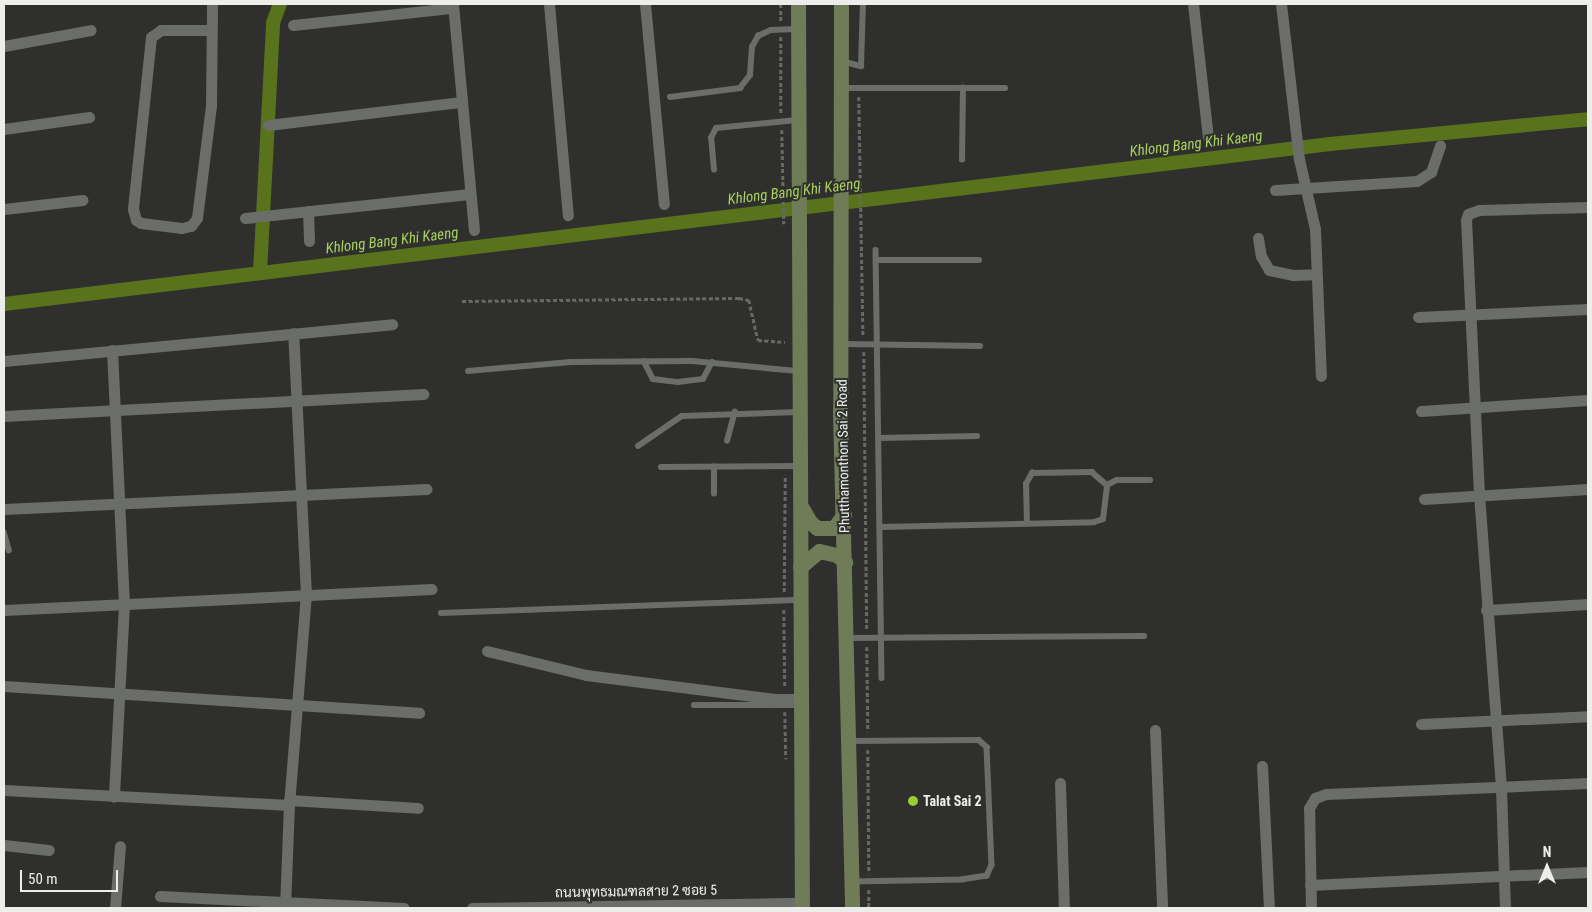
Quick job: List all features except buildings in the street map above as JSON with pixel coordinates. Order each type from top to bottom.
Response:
[{"type":"main road","points":[[798,4],[801,275],[802,508],[800,600],[802,906]]},
{"type":"main road","points":[[798,76],[807,4]]},
{"type":"main road","name":"Phutthamonthon Sai 2 Road","points":[[841,4],[841,344],[852,908]]},
{"type":"main road","points":[[802,508],[810,522],[817,528],[834,528],[844,514]]},
{"type":"main road","points":[[800,567],[820,551],[837,555],[845,562]]},
{"type":"street","points":[[211,30],[161,30],[151,37],[133,209],[136,220],[141,223],[182,228],[191,226],[197,218],[211,106],[212,4]]},
{"type":"street","points":[[549,4],[568,214]]},
{"type":"street","points":[[646,4],[664,204]]},
{"type":"street","points":[[1193,4],[1208,137]]},
{"type":"street","points":[[1281,4],[1299,159],[1315,230],[1321,376]]},
{"type":"street","points":[[293,25],[453,6],[474,230]]},
{"type":"street","points":[[4,46],[91,30]]},
{"type":"street","points":[[268,126],[462,102]]},
{"type":"street","points":[[4,129],[90,117]]},
{"type":"street","points":[[1275,190],[1417,181],[1432,172],[1440,146]]},
{"type":"street","points":[[245,218],[470,194]]},
{"type":"street","points":[[4,209],[82,200]]},
{"type":"street","points":[[1504,908],[1501,787],[1478,496],[1468,214],[1479,210],[1588,207]]},
{"type":"street","points":[[308,211],[309,241]]},
{"type":"street","points":[[1258,238],[1264,265],[1269,270],[1293,275],[1316,274]]},
{"type":"street","points":[[1418,318],[1588,309]]},
{"type":"street","points":[[4,361],[392,324]]},
{"type":"street","points":[[285,906],[289,802],[306,595],[293,333]]},
{"type":"street","points":[[112,350],[124,604],[114,797]]},
{"type":"street","points":[[4,416],[423,394]]},
{"type":"street","points":[[1421,411],[1588,400]]},
{"type":"street","points":[[4,509],[120,502],[427,489]]},
{"type":"street","points":[[1424,499],[1588,489]]},
{"type":"street","points":[[4,610],[431,589]]},
{"type":"street","points":[[1486,610],[1588,604]]},
{"type":"street","points":[[487,651],[586,675],[801,702]]},
{"type":"street","points":[[4,686],[419,713]]},
{"type":"street","points":[[1421,724],[1588,716]]},
{"type":"street","points":[[1155,730],[1162,908]]},
{"type":"street","points":[[1262,766],[1269,908]]},
{"type":"street","points":[[1060,783],[1064,908]]},
{"type":"street","points":[[1311,908],[1309,808],[1315,798],[1326,794],[1588,783]]},
{"type":"street","points":[[4,790],[114,797],[418,808]]},
{"type":"street","points":[[4,845],[49,850]]},
{"type":"street","points":[[116,908],[120,846]]},
{"type":"street","points":[[1310,885],[1503,878],[1588,872]]},
{"type":"street","points":[[160,896],[285,906],[404,908]]},
{"type":"street","name":"ถนนพุทธมณฑลสาย 2 ซอย 5","points":[[472,908],[802,906]]},
{"type":"lane","points":[[840,60],[862,66],[863,4]]},
{"type":"lane","points":[[670,98],[740,88],[750,75],[752,46],[758,36],[781,29],[798,29]]},
{"type":"lane","points":[[841,88],[1005,88]]},
{"type":"lane","points":[[962,160],[963,88]]},
{"type":"lane","points":[[714,170],[711,138],[716,128],[799,120]]},
{"type":"lane","points":[[876,250],[883,637],[882,678]]},
{"type":"lane","points":[[876,260],[979,260]]},
{"type":"lane","points":[[841,344],[980,346]]},
{"type":"lane","points":[[644,362],[653,379],[678,382],[703,379],[712,362]]},
{"type":"lane","points":[[468,372],[551,363],[644,362],[712,362],[800,371]]},
{"type":"lane","points":[[727,442],[735,412]]},
{"type":"lane","points":[[638,446],[682,416],[735,412],[801,412]]},
{"type":"lane","points":[[879,438],[977,436]]},
{"type":"lane","points":[[661,468],[801,466]]},
{"type":"lane","points":[[714,467],[714,494]]},
{"type":"lane","points":[[1026,524],[1026,484],[1032,473],[1092,472],[1107,485]]},
{"type":"lane","points":[[1107,485],[1117,480],[1150,480]]},
{"type":"lane","points":[[880,527],[1094,522],[1103,519],[1107,485]]},
{"type":"lane","points":[[4,532],[9,550]]},
{"type":"lane","points":[[441,613],[800,600]]},
{"type":"lane","points":[[846,638],[1144,636]]},
{"type":"lane","points":[[694,705],[801,702]]},
{"type":"lane","points":[[848,741],[973,738],[987,747],[992,865],[987,876],[962,880],[852,882]]},
{"type":"path","points":[[781,4],[782,160]]},
{"type":"path","points":[[860,158],[864,344],[869,908]]},
{"type":"path","points":[[462,301],[739,298],[749,300],[758,340],[801,343]]},
{"type":"waterway","points":[[260,273],[273,23],[280,4]]},
{"type":"waterway","name":"Khlong Bang Khi Kaeng","points":[[4,304],[1330,144],[1588,119]]},
{"type":"place","name":"Talat Sai 2","points":[[913,801]]}]
